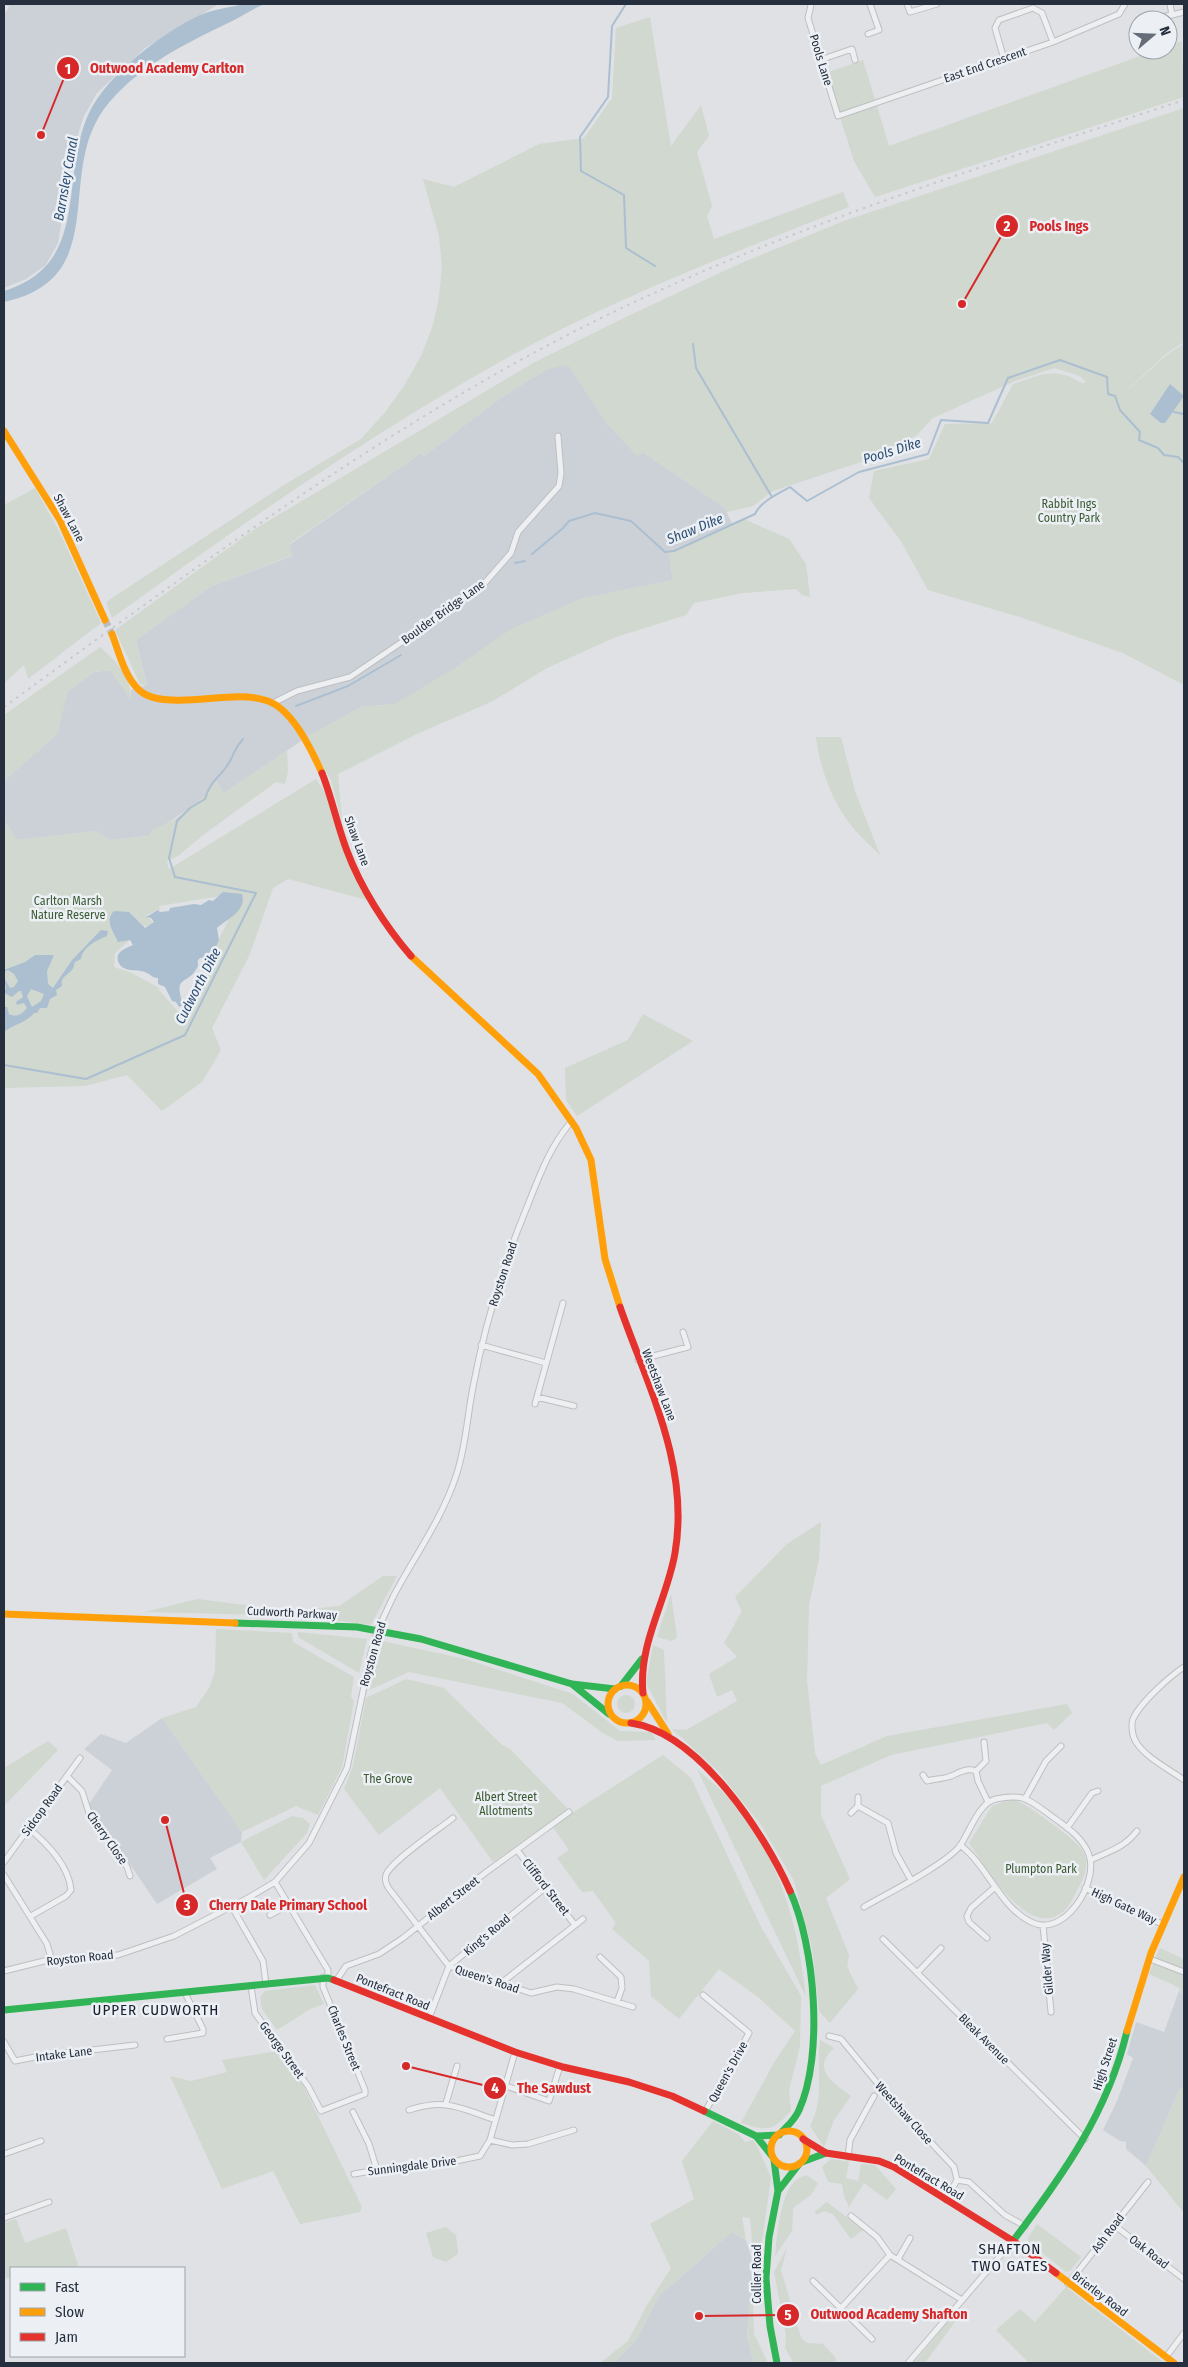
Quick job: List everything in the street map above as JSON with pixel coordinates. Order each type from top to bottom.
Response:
[{"type":"main road","name":"Shaw Lane","points":[[4,431],[60,520],[106,620]]},
{"type":"main road","points":[[112,634],[132,681],[139,690],[151,697],[168,701],[250,698],[273,703]]},
{"type":"main road","name":"Shaw Lane","points":[[273,703],[285,713],[310,749],[331,796],[350,859],[396,936],[410,954],[538,1074],[555,1096],[571,1122]]},
{"type":"main road","name":"Weetshaw Lane","points":[[571,1122],[586,1148],[593,1173],[604,1258],[613,1291],[672,1452],[678,1491],[678,1524],[674,1561],[643,1659],[644,1696]]},
{"type":"main road","name":"Cudworth Parkway","points":[[4,1614],[357,1627],[421,1639],[572,1684],[633,1686],[644,1696],[669,1737]]},
{"type":"main road","name":"Weetshaw Lane","points":[[618,1687],[643,1659]]},
{"type":"main road","name":"Cudworth Parkway","points":[[572,1684],[618,1722],[654,1727],[709,1770],[744,1809],[764,1838],[793,1896],[809,1956],[814,2017],[807,2075],[796,2116],[779,2134]]},
{"type":"main road","points":[[613,1718],[607,1707],[610,1694],[618,1687]]},
{"type":"main road","points":[[631,1724],[642,1717],[645,1712],[644,1696]]},
{"type":"main road","name":"High Street","points":[[1013,2241],[1062,2176],[1085,2140],[1110,2090],[1122,2053],[1135,2000],[1162,1924],[1184,1877]]},
{"type":"main road","name":"Pontefract Road","points":[[4,2010],[185,1994],[329,1978],[515,2052],[560,2066],[629,2082],[672,2096],[706,2110],[756,2136],[773,2158]]},
{"type":"main road","points":[[779,2134],[772,2144],[773,2158],[788,2167],[800,2163],[807,2151],[796,2116]]},
{"type":"main road","points":[[756,2136],[794,2132],[803,2138]]},
{"type":"main road","name":"Pontefract Road","points":[[803,2138],[826,2153],[879,2161],[894,2167],[1013,2241]]},
{"type":"main road","name":"Pontefract Road","points":[[800,2163],[826,2153]]},
{"type":"main road","name":"Collier Road","points":[[773,2158],[778,2191],[769,2237],[766,2273],[770,2326],[777,2360],[783,2363]]},
{"type":"main road","name":"Collier Road","points":[[778,2191],[800,2163]]},
{"type":"main road","name":"Brierley Road","points":[[1013,2241],[1174,2363]]},
{"type":"street","name":"Pools Lane","points":[[812,4],[808,18],[838,116]]},
{"type":"street","points":[[868,34],[879,30],[870,4]]},
{"type":"street","points":[[907,4],[910,12],[937,4]]},
{"type":"street","name":"East End Crescent","points":[[838,116],[1053,42],[1119,14],[1125,4]]},
{"type":"street","points":[[1004,59],[995,28],[999,20],[1034,8],[1042,13],[1053,42]]},
{"type":"street","points":[[820,60],[852,49],[855,60]]},
{"type":"street","name":"Boulder Bridge Lane","points":[[273,703],[298,691],[350,677],[483,585],[511,553],[518,532],[558,486],[561,473],[558,436]]},
{"type":"street","name":"Royston Road","points":[[4,1971],[48,1960],[118,1955],[174,1936],[232,1907],[275,1882],[309,1843],[346,1768],[371,1652],[379,1627],[392,1597],[440,1514],[456,1478],[465,1446],[471,1397],[481,1345],[515,1235],[548,1158],[559,1136],[571,1122]]},
{"type":"street","points":[[535,1404],[563,1303]]},
{"type":"street","points":[[638,1360],[688,1347],[683,1332]]},
{"type":"street","points":[[481,1345],[546,1363]]},
{"type":"street","points":[[537,1397],[574,1406]]},
{"type":"street","points":[[1184,1667],[1169,1677],[1141,1708],[1133,1720],[1132,1730],[1135,1741],[1142,1749],[1184,1780]]},
{"type":"street","points":[[976,1771],[986,1761],[984,1742]]},
{"type":"street","points":[[1026,1797],[1046,1760],[1061,1746]]},
{"type":"street","name":"Sidcop Road","points":[[4,1862],[80,1758]]},
{"type":"street","points":[[923,1775],[927,1781],[951,1776],[956,1772],[970,1769],[976,1771]]},
{"type":"street","points":[[976,1771],[978,1781],[988,1802]]},
{"type":"street","name":"Cherry Close","points":[[67,1776],[82,1791],[90,1816],[117,1850],[127,1866],[130,1876]]},
{"type":"street","points":[[1067,1828],[1092,1793],[1098,1791]]},
{"type":"street","points":[[851,1813],[858,1806],[858,1797]]},
{"type":"street","points":[[864,1907],[911,1880],[960,1845],[971,1825],[988,1802],[1007,1797],[1026,1797],[1083,1842],[1091,1860],[1091,1874],[1073,1910],[1056,1923],[1042,1925],[1025,1918],[994,1888],[972,1854],[960,1845]]},
{"type":"street","points":[[858,1806],[888,1823],[896,1853],[911,1880]]},
{"type":"street","name":"Albert Street","points":[[329,1978],[346,1966],[383,1951],[570,1812]]},
{"type":"street","points":[[417,1927],[386,1885],[387,1873],[396,1862],[453,1818]]},
{"type":"street","points":[[28,1828],[46,1842],[70,1882],[71,1890],[66,1896],[31,1916]]},
{"type":"street","points":[[1091,1860],[1120,1848],[1129,1842],[1137,1831]]},
{"type":"street","name":"Clifford Street","points":[[517,1850],[575,1925]]},
{"type":"street","points":[[4,1875],[48,1944],[50,1954],[48,1960]]},
{"type":"street","points":[[275,1882],[328,1970],[329,1978]]},
{"type":"street","name":"King's Road","points":[[449,1966],[546,1887]]},
{"type":"street","points":[[987,1938],[969,1922],[967,1916],[970,1908],[994,1888]]},
{"type":"street","name":"High Gate Way","points":[[1085,1888],[1162,1924]]},
{"type":"street","points":[[270,1915],[288,1905]]},
{"type":"street","points":[[232,1907],[263,1961],[266,1984]]},
{"type":"street","points":[[500,1984],[583,1919]]},
{"type":"street","name":"Gilder Way","points":[[1042,1925],[1051,2012]]},
{"type":"street","name":"Queen's Road","points":[[417,1927],[449,1966],[531,1994],[557,1987],[574,1989],[633,2007]]},
{"type":"street","name":"Bleak Avenue","points":[[882,1939],[1085,2140]]},
{"type":"street","points":[[917,1972],[941,1948]]},
{"type":"street","points":[[600,1957],[621,1977],[622,1988],[617,2002]]},
{"type":"street","points":[[1150,1958],[1184,1972]]},
{"type":"street","points":[[429,2018],[449,1966]]},
{"type":"street","name":"Charles Street","points":[[321,2111],[365,2094],[323,1987],[329,1978]]},
{"type":"street","name":"George Street","points":[[251,1986],[255,2013],[308,2086],[321,2111]]},
{"type":"street","points":[[167,2039],[203,2033],[204,2029],[185,1994]]},
{"type":"street","name":"Queen's Drive","points":[[703,1995],[749,2034],[706,2110]]},
{"type":"street","name":"Weetshaw Close","points":[[829,2036],[841,2039],[892,2101],[954,2167],[958,2180]]},
{"type":"street","name":"Intake Lane","points":[[4,2042],[15,2061],[40,2056],[135,2045]]},
{"type":"street","name":"Sunningdale Drive","points":[[354,2174],[377,2170],[432,2166],[480,2156],[490,2140],[515,2052]]},
{"type":"street","points":[[446,2103],[457,2066]]},
{"type":"street","points":[[506,2086],[548,2101],[560,2066]]},
{"type":"street","points":[[848,2156],[850,2140],[874,2096]]},
{"type":"street","points":[[409,2110],[429,2104],[446,2103],[496,2120]]},
{"type":"street","points":[[353,2112],[369,2144],[377,2170]]},
{"type":"street","points":[[490,2140],[512,2145],[528,2144],[574,2130]]},
{"type":"street","points":[[4,2154],[41,2141]]},
{"type":"street","points":[[946,2200],[958,2180],[969,2182],[1005,2215],[1025,2226]]},
{"type":"street","name":"Ash Road","points":[[1068,2284],[1148,2182]]},
{"type":"street","points":[[4,2218],[48,2202]]},
{"type":"street","points":[[851,2216],[877,2237],[890,2255],[962,2300]]},
{"type":"street","name":"Oak Road","points":[[1114,2225],[1184,2279]]},
{"type":"street","points":[[898,2260],[910,2238]]},
{"type":"street","points":[[908,2363],[1013,2241]]},
{"type":"street","points":[[842,2307],[890,2255]]},
{"type":"street","points":[[813,2281],[842,2307],[872,2339]]},
{"type":"street","points":[[1166,2357],[1184,2333]]},
{"type":"shaded area","points":[[5,4],[219,4],[145,48],[97,93],[83,118],[73,152],[58,243],[46,265],[26,279],[4,288],[4,15],[9,7]]},
{"type":"shaded area","points":[[568,364],[607,424],[644,453],[725,508],[732,524],[669,552],[673,580],[580,599],[395,704],[361,707],[307,737],[224,793],[216,781],[206,797],[148,836],[109,840],[96,831],[17,840],[4,820],[4,781],[57,734],[67,692],[94,672],[110,670],[130,698],[131,690],[147,685],[136,640],[210,587],[292,556],[289,545],[421,453],[424,456],[502,397],[547,369]]},
{"type":"shaded area","points":[[162,1718],[242,1832],[241,1842],[210,1858],[217,1869],[157,1904],[121,1851],[87,1807],[112,1770],[84,1749],[101,1734],[126,1743]]},
{"type":"shaded area","points":[[1179,1991],[1184,1995],[1184,2088],[1179,2090],[1146,2166],[1126,2149],[1126,2142],[1120,2141],[1103,2130],[1117,2101],[1133,2058],[1127,2054],[1136,2022],[1164,2032]]},
{"type":"shaded area","points":[[732,2232],[746,2240],[754,2266],[759,2270],[758,2290],[751,2291],[747,2336],[754,2363],[613,2363],[637,2339],[659,2296]]},
{"type":"green space","points":[[650,17],[671,146],[701,105],[709,136],[697,152],[712,206],[707,216],[714,239],[843,192],[849,207],[638,293],[514,354],[410,415],[309,480],[259,513],[112,618],[106,602],[284,485],[361,439],[386,411],[404,386],[422,354],[433,325],[439,297],[442,266],[439,236],[423,179],[454,187],[539,144],[584,138],[612,98],[616,28]]},
{"type":"green space","points":[[1182,41],[1184,97],[875,197],[854,161],[826,73],[863,60],[889,146],[1129,60],[1178,60],[1178,42]]},
{"type":"green space","name":"Rabbit Ings Country Park","points":[[1184,108],[1184,342],[1167,353],[1113,403],[1169,353],[1184,344],[1184,685],[1123,653],[1020,617],[928,590],[902,543],[869,498],[874,471],[929,459],[945,424],[992,423],[1013,384],[1040,375],[1055,373],[1082,383],[1086,382],[1080,376],[1054,368],[1015,381],[933,418],[917,435],[867,460],[773,491],[753,506],[727,512],[725,508],[644,453],[637,456],[607,424],[568,365],[547,369],[502,397],[424,456],[421,453],[289,544],[293,555],[210,587],[136,640],[147,686],[140,684],[115,630],[255,529],[533,363],[739,264],[844,221]]},
{"type":"green space","points":[[35,488],[60,533],[101,623],[28,679],[24,665],[4,683],[4,505]]},
{"type":"green space","points":[[744,519],[789,539],[806,564],[810,597],[802,595],[796,589],[743,593],[694,603],[686,615],[616,637],[547,668],[493,701],[419,733],[338,774],[342,822],[331,780],[307,737],[361,707],[395,704],[453,669],[511,629],[580,599],[673,580],[669,552]]},
{"type":"green space","points":[[100,647],[122,670],[129,684],[130,699],[110,670],[94,672],[68,692],[57,734],[4,781],[4,715]]},
{"type":"green space","points":[[816,737],[841,737],[855,791],[880,855],[853,828],[837,804],[827,783]]},
{"type":"green space","name":"Carlton Marsh Nature Reserve","points":[[287,750],[288,772],[285,784],[276,782],[203,835],[178,856],[167,861],[169,869],[316,779],[327,796],[345,856],[367,900],[288,879],[273,888],[250,954],[212,1028],[221,1050],[202,1082],[162,1111],[127,1075],[85,1086],[4,1088],[4,820],[17,840],[96,831],[109,840],[148,836],[156,828],[175,819],[193,806],[216,781],[224,793]],"holes":[[[221,896],[238,901],[181,1015],[158,989],[161,989],[132,973],[114,967],[115,953],[145,926],[155,925],[146,915],[160,909],[159,906]]]},
{"type":"green space","points":[[643,1014],[693,1041],[577,1116],[566,1100],[565,1068],[628,1040]]},
{"type":"green space","points":[[821,1522],[819,1559],[809,1605],[807,1680],[815,1753],[821,1765],[887,1736],[1067,1704],[1072,1713],[1054,1730],[1047,1723],[891,1755],[821,1786],[821,1815],[850,1879],[826,1898],[849,1955],[847,1966],[858,1989],[830,2023],[819,2011],[812,1948],[794,1881],[761,1825],[719,1772],[672,1729],[686,1730],[737,1701],[732,1690],[717,1697],[709,1674],[737,1657],[724,1643],[742,1611],[735,1597],[787,1544]]},
{"type":"green space","points":[[383,1576],[397,1576],[371,1625],[301,1616],[145,1612],[197,1599],[290,1611],[339,1606]]},
{"type":"green space","points":[[671,1594],[677,1637],[672,1641],[657,1637]]},
{"type":"green space","points":[[216,1629],[292,1633],[293,1642],[354,1677],[351,1697],[354,1701],[342,1767],[318,1815],[296,1806],[242,1832],[162,1718],[196,1707],[209,1688],[215,1672]]},
{"type":"green space","points":[[298,1632],[367,1639],[359,1673],[298,1637]]},
{"type":"green space","points":[[382,1641],[465,1659],[573,1694],[620,1731],[651,1732],[656,1740],[618,1741],[603,1733],[562,1703],[409,1672],[369,1690]]},
{"type":"green space","points":[[653,1645],[664,1650],[667,1723],[646,1683]]},
{"type":"green space","points":[[406,1679],[444,1688],[502,1745],[510,1749],[568,1809],[493,1862],[440,1788],[379,1835],[344,1789],[353,1766],[366,1698]]},
{"type":"green space","points":[[626,1695],[632,1698],[635,1704],[632,1710],[626,1713],[620,1710],[617,1704],[620,1698]]},
{"type":"green space","points":[[48,1741],[58,1750],[4,1806],[4,1768]]},
{"type":"green space","points":[[663,1755],[691,1778],[760,1925],[801,1996],[800,2046],[789,2090],[791,2111],[779,2123],[769,2128],[741,2123],[775,2061],[795,2031],[758,1997],[719,1969],[679,2019],[651,1996],[649,1961],[612,1929],[616,1923],[593,1891],[582,1892],[557,1858],[569,1850],[552,1826]]},
{"type":"green space","points":[[697,1769],[719,1788],[748,1823],[763,1846],[774,1869],[784,1893],[798,1943],[806,1997]]},
{"type":"green space","name":"Plumpton Park","points":[[1006,1801],[1017,1801],[1039,1814],[1075,1842],[1084,1855],[1086,1866],[1082,1882],[1068,1907],[1054,1917],[1042,1918],[1029,1913],[1017,1904],[1005,1893],[969,1843],[992,1806]]},
{"type":"green space","points":[[292,1816],[303,1818],[310,1824],[307,1833],[264,1880],[241,1842]]},
{"type":"green space","points":[[1160,1948],[1184,1959],[1184,1995],[1179,1991],[1180,1988],[1149,1974]]},
{"type":"green space","points":[[315,1985],[324,2004],[310,2009],[277,2030],[262,2009],[260,1997],[265,1991]]},
{"type":"green space","points":[[820,2040],[834,2048],[824,2063],[827,2075],[851,2096],[834,2120],[824,2147],[810,2126],[815,2115],[819,2094]]},
{"type":"green space","points":[[278,2051],[304,2087],[362,2207],[360,2212],[300,2224],[273,2171],[222,2189],[170,2076],[191,2081],[227,2072],[222,2060]]},
{"type":"green space","points":[[1184,2088],[1184,2213],[1146,2166],[1179,2090]]},
{"type":"green space","points":[[713,2121],[738,2134],[745,2142],[753,2140],[771,2177],[760,2256],[757,2260],[752,2243],[750,2218],[742,2217],[746,2240],[732,2232],[659,2296],[637,2339],[613,2363],[600,2363],[628,2341],[647,2305],[671,2268],[650,2224],[694,2199],[682,2161]]},
{"type":"green space","points":[[831,2159],[849,2162],[846,2178],[858,2181],[861,2164],[875,2165],[896,2189],[887,2200],[864,2183],[849,2207],[844,2196],[842,2184],[828,2182],[822,2167]]},
{"type":"green space","points":[[806,2175],[818,2183],[811,2195],[793,2208],[792,2231],[775,2256],[780,2216],[786,2195],[796,2180]]},
{"type":"green space","points":[[827,2202],[863,2230],[851,2239],[833,2214],[824,2211],[816,2215],[815,2211]]},
{"type":"green space","points":[[16,2219],[25,2243],[66,2228],[79,2267],[10,2267],[10,2277],[6,2279],[4,2270],[4,2223]]},
{"type":"green space","points":[[1037,2224],[1081,2257],[1070,2271],[1066,2272],[1029,2242],[1028,2238]]},
{"type":"green space","points":[[446,2227],[456,2235],[458,2254],[446,2262],[433,2257],[426,2233]]},
{"type":"green space","points":[[787,2248],[781,2270],[801,2338],[807,2343],[823,2344],[836,2358],[835,2363],[793,2362],[785,2348],[786,2335],[774,2272]]},
{"type":"green space","points":[[1066,2287],[1164,2363],[1029,2363],[996,2330],[1020,2309],[1035,2322]]},
{"type":"green space","points":[[758,2290],[753,2309],[754,2334],[768,2363],[754,2363],[747,2336],[751,2291]]},
{"type":"green space","points":[[957,2311],[960,2315],[925,2363],[914,2363]]},
{"type":"water","name":"Barnsley Canal","points":[[245,4],[265,4],[177,49],[130,81],[116,94],[104,109],[90,136],[83,164],[71,248],[59,271],[38,290],[4,302],[4,291],[31,278],[50,261],[61,241],[68,218],[80,140],[88,115],[96,100],[108,85],[136,57],[185,23],[211,11]]},
{"type":"water","points":[[1170,384],[1184,396],[1165,423],[1161,423],[1150,414]]},
{"type":"water","points":[[223,892],[242,894],[242,905],[235,914],[217,928],[219,940],[211,957],[200,958],[197,968],[180,984],[180,995],[183,1005],[179,1007],[176,1002],[172,1001],[165,987],[158,984],[158,978],[144,972],[123,968],[120,965],[118,955],[122,950],[133,945],[130,940],[118,942],[110,923],[111,915],[114,911],[129,912],[145,928],[154,922],[151,918],[146,917],[158,910],[160,912],[169,911],[170,908],[194,904],[201,905],[209,900],[213,901]]},
{"type":"water","points":[[101,930],[108,931],[107,936],[88,947],[82,954],[81,959],[75,962],[73,969],[63,979],[62,986],[56,990],[57,995],[50,999],[47,1008],[40,1008],[37,1013],[4,1032],[4,1007],[7,1007],[9,1014],[14,1016],[21,1014],[27,1008],[24,1003],[17,1005],[16,1002],[23,997],[21,991],[12,997],[4,993],[6,988],[4,978],[10,988],[14,987],[18,981],[14,974],[8,970],[4,972],[4,970],[25,962],[35,955],[54,955],[47,971],[48,984],[53,988],[72,960]],"holes":[[[31,989],[44,994],[41,1001],[32,1007],[27,996]]]},
{"type":"waterway","points":[[626,4],[612,26],[608,97],[580,137],[581,171],[624,195],[626,248],[655,266]]},
{"type":"waterway","points":[[693,344],[696,368],[772,497]]},
{"type":"waterway","name":"Pools Dike","points":[[532,554],[569,521],[595,513],[631,521],[665,552],[674,551],[755,514],[761,505],[790,487],[807,501],[859,472],[928,454],[941,420],[988,423],[1008,378],[1060,360],[1107,377],[1108,394],[1115,396],[1120,410],[1140,432],[1139,440],[1158,448],[1164,455],[1178,457],[1184,463]]},
{"type":"waterway","points":[[1174,412],[1184,414]]},
{"type":"waterway","name":"Shaw Dike","points":[[515,563],[525,561]]},
{"type":"waterway","name":"Shaw Dike","points":[[296,706],[348,686],[401,655]]},
{"type":"waterway","name":"Cudworth Dike","points":[[4,1065],[86,1079],[185,1035],[256,893],[175,877],[169,858],[177,821],[190,808],[205,799],[211,786],[228,764],[243,739]]},
{"type":"tunnel","points":[[105,620],[112,634]]},
{"type":"railway","points":[[4,707],[204,562],[340,469],[409,425],[552,343],[628,305],[705,270],[784,238],[943,180],[1184,100]]},
{"type":"traffic: fast","points":[[235,1623],[357,1627],[421,1639],[572,1684],[615,1689]]},
{"type":"traffic: fast","points":[[621,1686],[642,1659]]},
{"type":"traffic: fast","points":[[572,1684],[609,1714]]},
{"type":"traffic: fast","points":[[780,2134],[797,2114],[807,2087],[812,2060],[814,2031],[810,1970],[799,1914],[790,1891]]},
{"type":"traffic: fast","points":[[4,2010],[328,1978],[334,1980]]},
{"type":"traffic: fast","points":[[1013,2241],[1049,2192],[1082,2142],[1108,2089],[1119,2061],[1127,2031]]},
{"type":"traffic: fast","points":[[704,2111],[756,2136],[779,2135]]},
{"type":"traffic: fast","points":[[756,2136],[772,2156]]},
{"type":"traffic: fast","points":[[802,2162],[826,2153]]},
{"type":"traffic: fast","points":[[774,2160],[778,2191],[769,2237],[766,2278],[770,2326],[777,2363]]},
{"type":"traffic: fast","points":[[778,2191],[799,2164]]},
{"type":"traffic: slow","points":[[4,431],[60,520],[105,620]]},
{"type":"traffic: slow","points":[[112,634],[125,670],[138,689],[146,695],[168,700],[246,697],[268,701],[286,713],[301,732],[322,773]]},
{"type":"traffic: slow","points":[[411,956],[538,1074],[576,1128],[591,1160],[605,1259],[620,1307]]},
{"type":"traffic: slow","points":[[4,1614],[235,1623]]},
{"type":"traffic: slow","points":[[627,1685],[641,1690],[646,1704],[641,1718],[627,1723],[613,1718],[608,1704],[613,1690],[627,1685]]},
{"type":"traffic: slow","points":[[647,1701],[668,1734]]},
{"type":"traffic: slow","points":[[1127,2031],[1151,1953],[1184,1877]]},
{"type":"traffic: slow","points":[[789,2131],[801,2137],[807,2149],[801,2161],[789,2167],[777,2161],[771,2149],[777,2137],[789,2131]]},
{"type":"traffic: slow","points":[[1056,2273],[1174,2363]]},
{"type":"traffic: jam","points":[[322,773],[343,841],[359,879],[383,919],[411,956]]},
{"type":"traffic: jam","points":[[620,1307],[664,1427],[677,1489],[678,1521],[675,1553],[645,1657],[643,1693]]},
{"type":"traffic: jam","points":[[631,1723],[656,1731],[681,1745],[704,1765],[746,1815],[764,1842],[790,1891]]},
{"type":"traffic: jam","points":[[334,1980],[515,2052],[563,2067],[629,2082],[672,2096],[704,2111]]},
{"type":"traffic: jam","points":[[803,2139],[826,2153],[879,2161],[894,2167],[1013,2241],[1056,2273]]},
{"type":"place","name":"Outwood Academy Carlton","points":[[41,135]]},
{"type":"place","name":"Pools Ings","points":[[962,304]]},
{"type":"place","name":"Cherry Dale Primary School","points":[[165,1820]]},
{"type":"place","name":"The Sawdust","points":[[406,2066]]},
{"type":"place","name":"Outwood Academy Shafton","points":[[699,2316]]},
{"type":"district","name":"UPPER CUDWORTH","points":[[156,2010]]},
{"type":"district","name":"SHAFTON TWO GATES","points":[[1010,2258]]},
{"type":"park label","name":"The Grove","points":[[388,1779]]},
{"type":"park label","name":"Albert Street Allotments","points":[[506,1804]]}]
